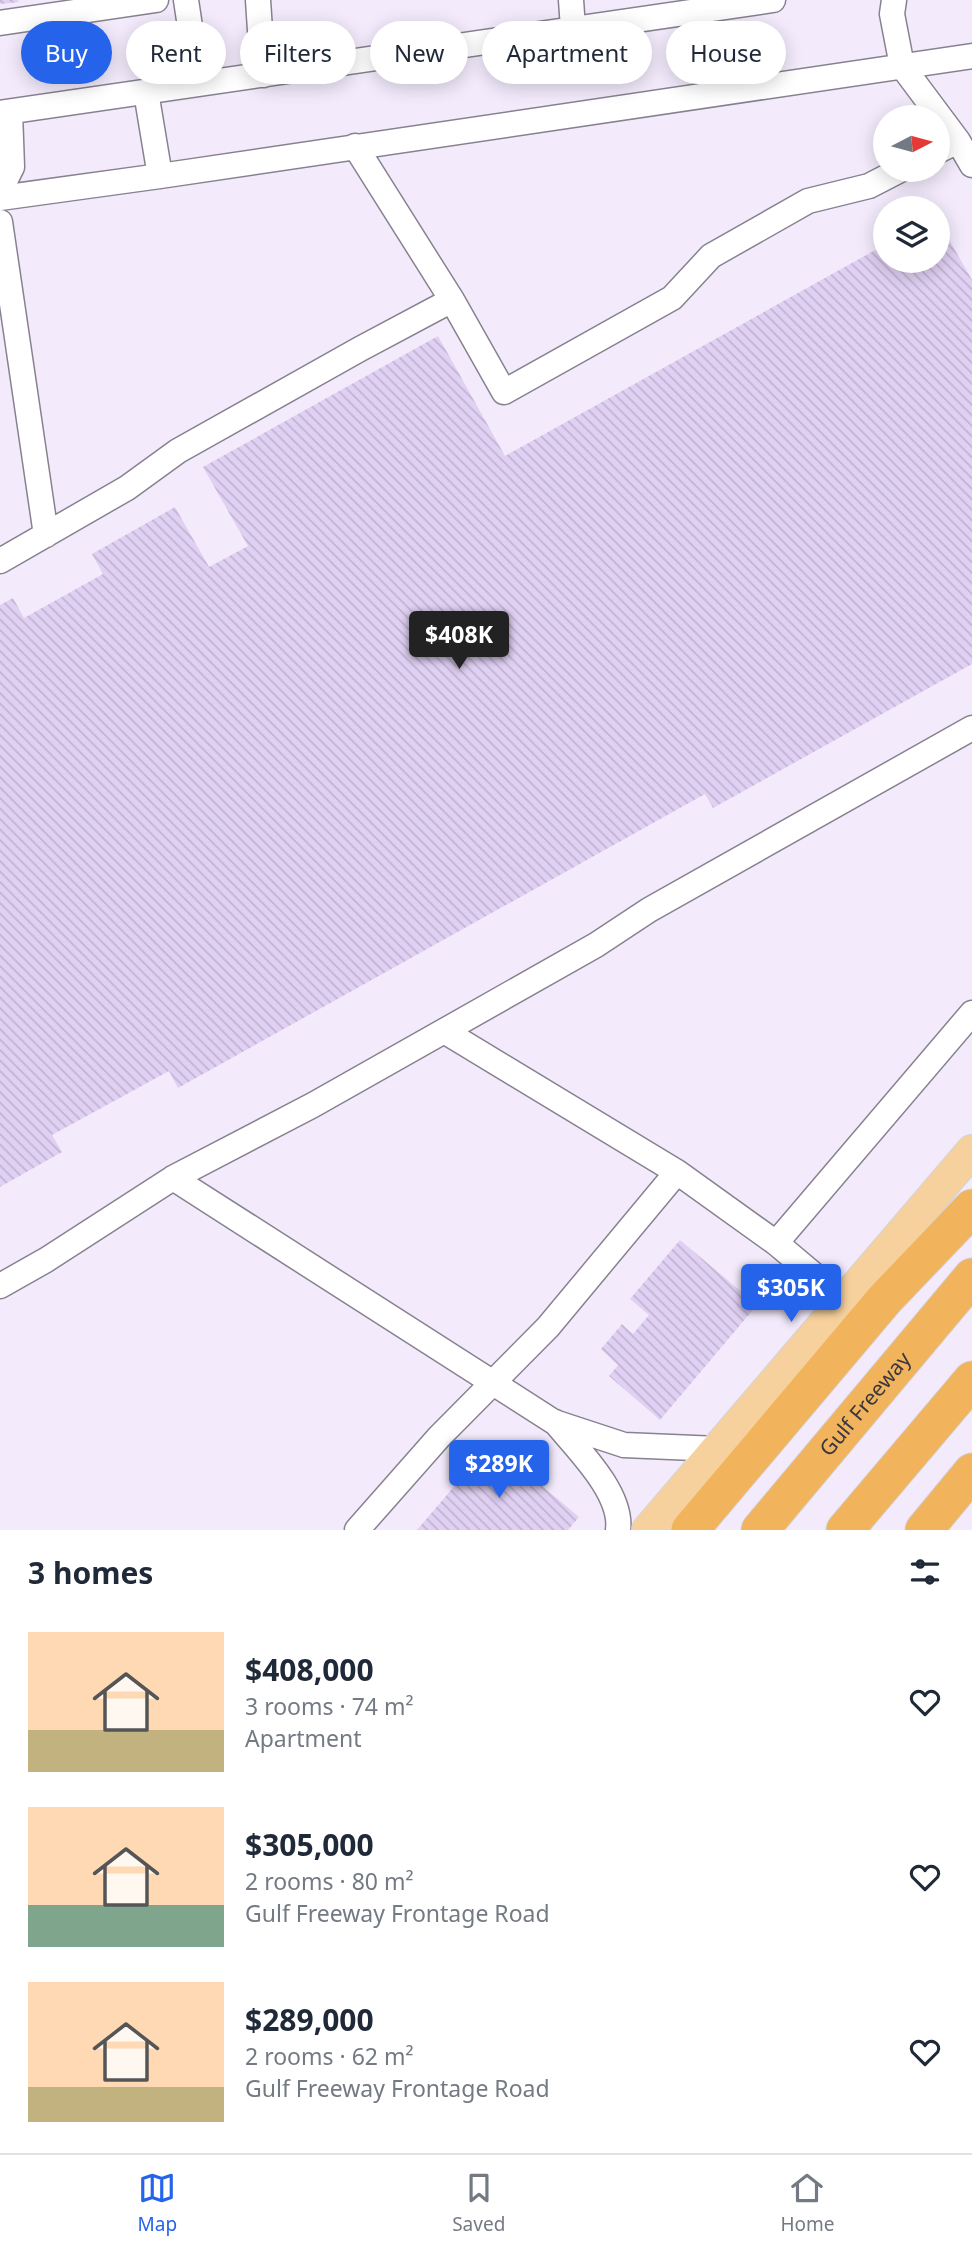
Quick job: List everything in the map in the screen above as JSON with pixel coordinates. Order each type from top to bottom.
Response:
[{"type":"highway","points":[[690,1530],[885,1299],[972,1208]]},
{"type":"highway","name":"Gulf Freeway","points":[[760,1530],[972,1277]]},
{"type":"highway","points":[[845,1530],[972,1380]]},
{"type":"highway","points":[[924,1530],[972,1472]]},
{"type":"main road","points":[[648,1530],[972,1151]]},
{"type":"street","points":[[0,23],[156,0]]},
{"type":"street","points":[[186,0],[195,85]]},
{"type":"street","points":[[258,0],[259,21]]},
{"type":"street","points":[[571,0],[572,21]]},
{"type":"street","points":[[601,21],[650,9],[774,0]]},
{"type":"street","points":[[894,0],[892,14],[902,66],[924,105]]},
{"type":"street","points":[[356,61],[482,42]]},
{"type":"street","points":[[0,198],[972,56]]},
{"type":"street","points":[[0,191],[12,167],[5,112],[240,78]]},
{"type":"street","points":[[146,92],[160,176]]},
{"type":"street","points":[[355,146],[452,300],[504,391],[672,298],[711,256],[784,214],[808,201],[877,182]]},
{"type":"street","points":[[950,148],[972,165]]},
{"type":"street","points":[[0,222],[46,536]]},
{"type":"street","points":[[0,561],[127,488],[178,451],[452,300]]},
{"type":"street","points":[[0,1286],[46,1260],[173,1178],[444,1031],[596,945],[649,910],[972,728]]},
{"type":"street","points":[[776,1243],[972,1013]]},
{"type":"street","points":[[444,1031],[677,1172],[776,1243],[845,1301]]},
{"type":"street","points":[[357,1530],[439,1437],[548,1327],[677,1172]]},
{"type":"street","points":[[173,1178],[554,1422],[624,1445],[718,1448]]},
{"type":"street","points":[[554,1422],[601,1476],[620,1518],[618,1530]]},
{"type":"building","points":[[0,0],[18,0],[19,2],[0,4]]},
{"type":"building","points":[[950,241],[972,280],[972,664],[713,808],[705,794],[178,1088],[169,1071],[52,1135],[62,1152],[0,1187],[0,605],[13,598],[24,618],[103,574],[92,554],[175,507],[209,567],[248,546],[203,467],[438,336],[505,456],[873,251],[873,273],[950,273]]},
{"type":"building","points":[[680,1240],[757,1305],[660,1420],[609,1376],[618,1365],[601,1349],[622,1324],[633,1334],[649,1315],[630,1299]]},
{"type":"building","points":[[491,1443],[579,1517],[568,1530],[417,1530]]}]
